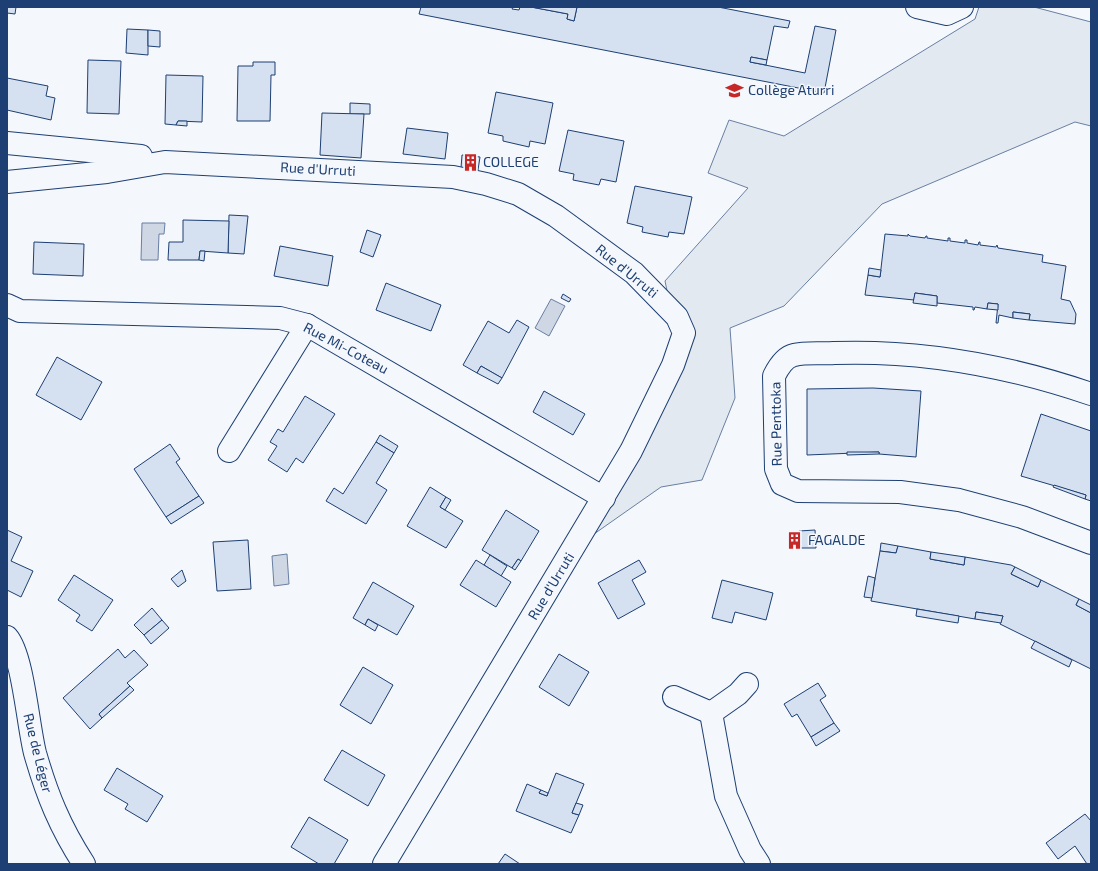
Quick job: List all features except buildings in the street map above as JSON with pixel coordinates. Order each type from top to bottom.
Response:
[{"type":"street","points":[[917,7],[947,14],[962,7]]},
{"type":"street","points":[[7,143],[141,156],[141,166]]},
{"type":"street","name":"Rue d'Urruti","points":[[7,182],[107,172],[165,162],[453,177],[486,184],[518,194],[556,216],[634,273],[677,317],[684,333],[666,380],[631,451],[384,864]]},
{"type":"street","name":"Rue Mi-Coteau","points":[[7,305],[20,311],[280,318],[307,325],[604,498]]},
{"type":"street","points":[[229,451],[307,325]]},
{"type":"street","name":"Rue Penttoka","points":[[1091,394],[1042,378],[961,360],[860,352],[794,355],[780,365],[774,376],[776,469],[782,484],[798,491],[900,492],[959,500],[1022,517],[1091,543]]},
{"type":"street","name":"Rue de Léger","points":[[7,637],[17,658],[34,751],[49,799],[66,835],[84,864]]},
{"type":"street","points":[[711,713],[738,694],[747,684]]},
{"type":"street","points":[[680,703],[711,713]]},
{"type":"street","points":[[711,713],[726,796],[750,850],[759,864]]},
{"type":"shaded area","points":[[979,7],[1034,7],[1091,22],[1091,126],[1075,122],[882,204],[784,306],[730,328],[735,398],[702,480],[661,487],[594,534],[681,358],[665,281],[748,188],[708,173],[729,120],[784,136],[975,19]]},
{"type":"shaded area","points":[[142,223],[165,223],[164,234],[159,234],[158,260],[141,260]]},
{"type":"shaded area","points":[[551,299],[565,306],[549,336],[535,328]]},
{"type":"shaded area","points":[[287,554],[289,584],[274,586],[272,556]]},
{"type":"place","name":"Collège Aturri","points":[[735,90]]},
{"type":"place","name":"COLLEGE","points":[[470,162]]},
{"type":"place","name":"FAGALDE","points":[[795,540]]}]
